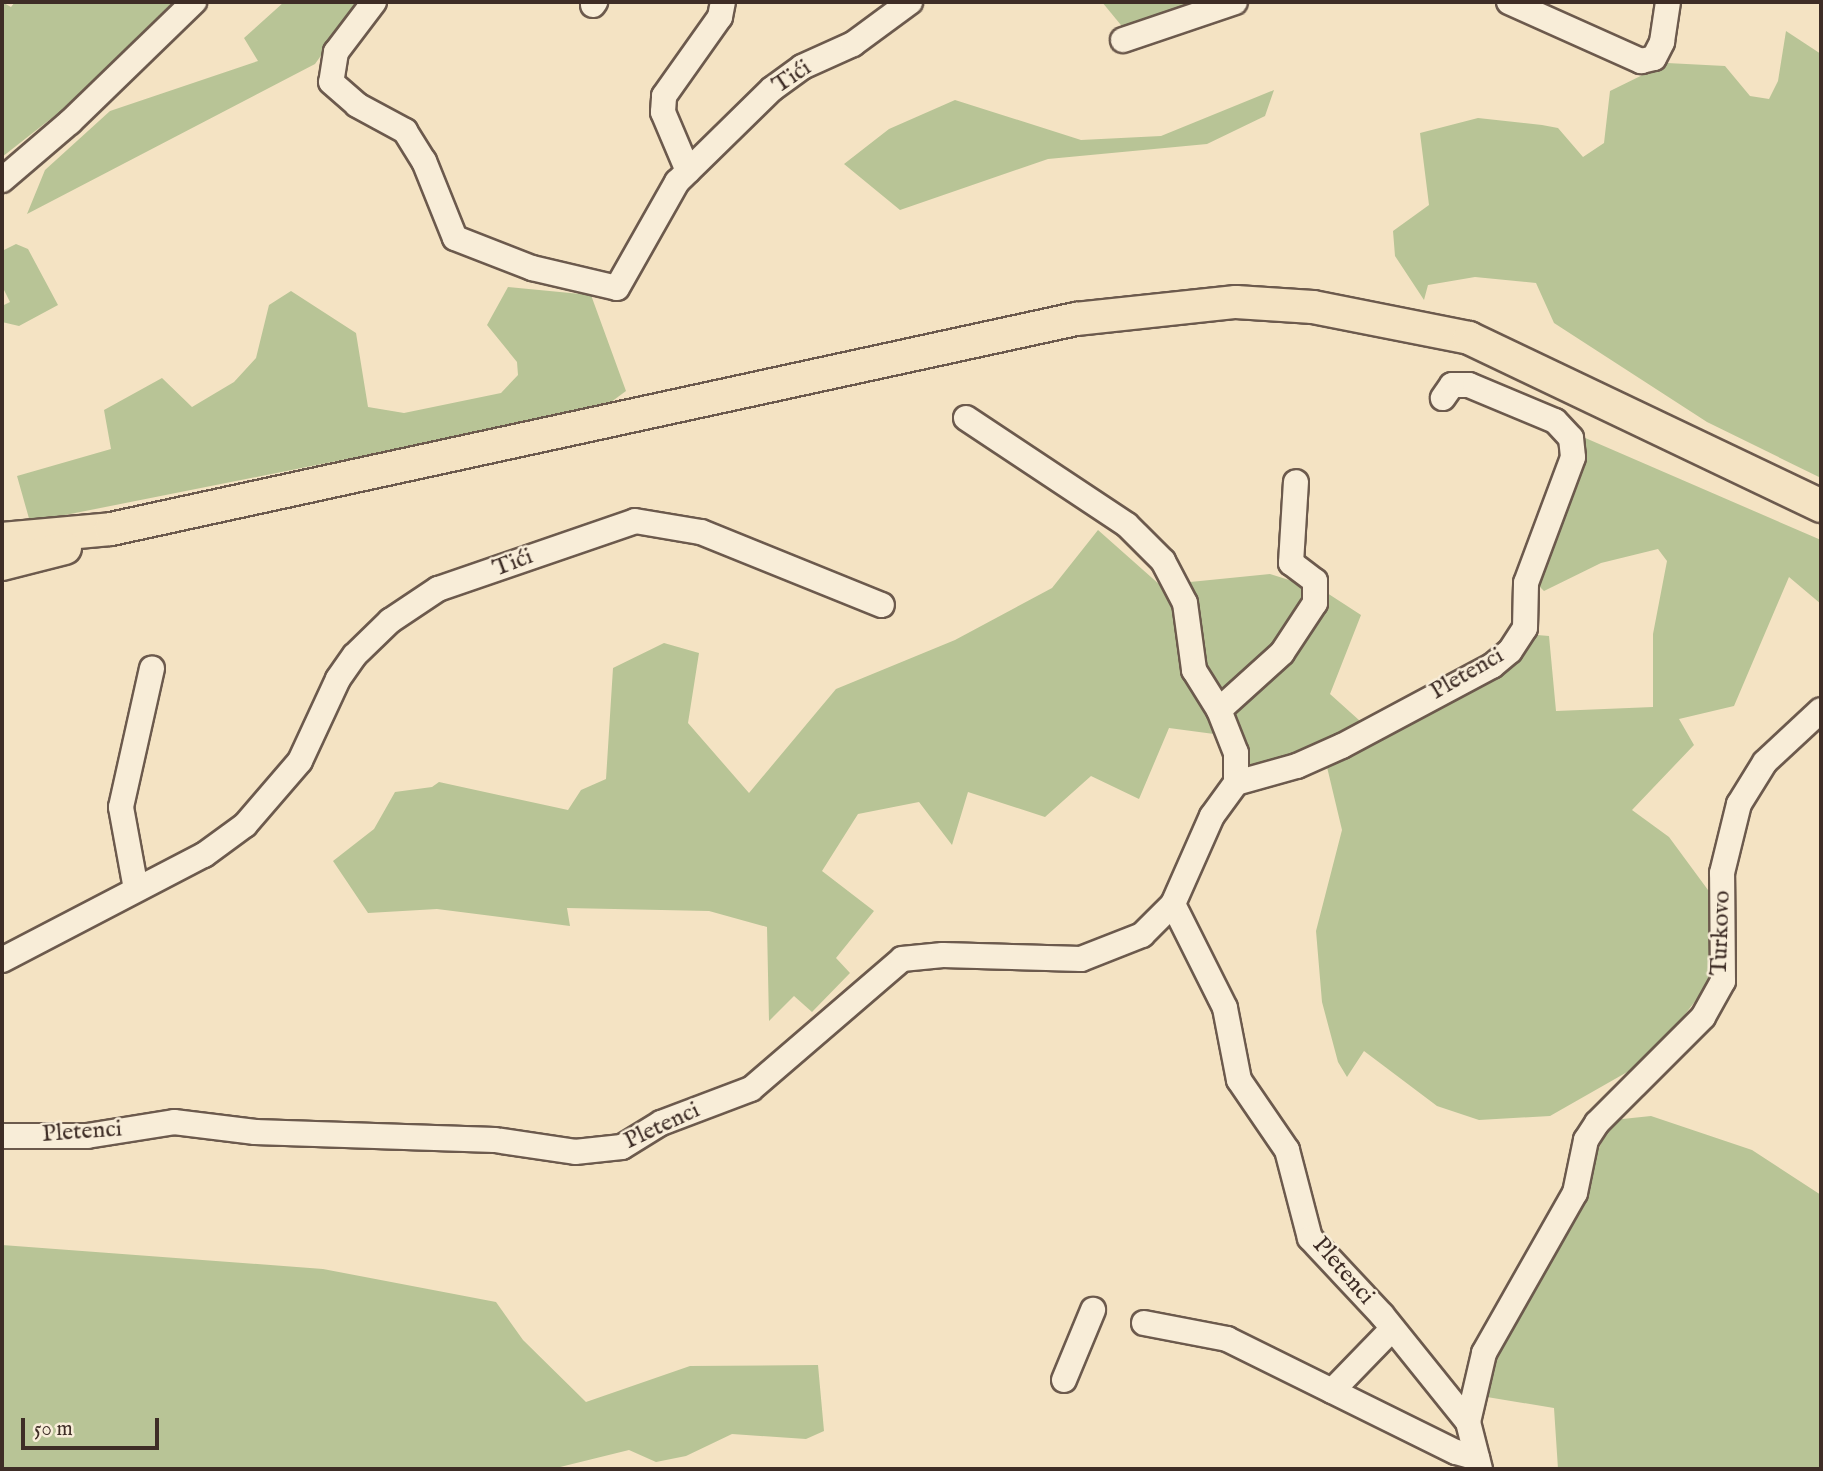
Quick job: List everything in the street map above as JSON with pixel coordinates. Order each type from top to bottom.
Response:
[{"type":"main road","points":[[2,539],[111,529],[1076,319],[1236,302],[1313,307],[1469,338],[1821,506]]},
{"type":"main road","points":[[2,564],[66,548],[111,529]]},
{"type":"street","points":[[2,180],[70,122],[194,2]]},
{"type":"street","name":"Tići","points":[[374,2],[335,52],[331,82],[357,105],[405,131],[438,190],[455,238],[463,244],[532,268],[617,288],[677,182],[772,89],[803,66],[853,44],[910,2]]},
{"type":"street","points":[[688,171],[663,112],[664,96],[720,17],[723,2]]},
{"type":"street","points":[[1123,40],[1235,2]]},
{"type":"street","points":[[1510,2],[1641,61],[1654,58],[1662,42],[1668,2]]},
{"type":"street","name":"Pletenci","points":[[2,1136],[88,1136],[174,1122],[255,1132],[495,1140],[575,1152],[622,1147],[661,1123],[751,1088],[902,960],[943,955],[1081,959],[1142,935],[1173,904],[1212,816],[1236,783],[1297,766],[1342,746],[1492,666],[1510,652],[1525,628],[1526,583],[1573,457],[1571,438],[1555,421],[1469,385],[1452,385],[1443,398]]},
{"type":"street","points":[[966,418],[1127,525],[1163,561],[1185,603],[1195,670],[1219,710],[1236,753],[1236,783]]},
{"type":"street","points":[[1219,710],[1282,653],[1315,603],[1315,581],[1291,563],[1296,482]]},
{"type":"street","name":"Tići","points":[[136,889],[204,855],[245,825],[300,761],[338,679],[355,655],[390,621],[438,589],[609,527],[635,521],[701,532],[882,605]]},
{"type":"street","points":[[2,960],[136,889],[121,807],[152,668]]},
{"type":"street","name":"Turkovo","points":[[1586,1140],[1597,1123],[1703,1017],[1723,981],[1722,873],[1739,804],[1765,762],[1821,710]]},
{"type":"street","name":"Pletenci","points":[[1173,904],[1225,1008],[1239,1080],[1287,1150],[1310,1238],[1392,1329],[1468,1422],[1479,1464]]},
{"type":"street","name":"Pletenci","points":[[1468,1422],[1485,1353],[1575,1193],[1586,1140]]},
{"type":"street","points":[[1064,1380],[1093,1310]]},
{"type":"street","name":"Pletenci","points":[[1144,1322],[1227,1339],[1479,1464]]},
{"type":"street","name":"Pletenci","points":[[1332,1391],[1392,1329]]},
{"type":"green space","points":[[2,2],[11,7],[15,2],[173,2],[62,110],[2,157]]},
{"type":"green space","points":[[284,2],[359,2],[315,64],[27,214],[45,170],[110,111],[258,61],[244,38]]},
{"type":"green space","points":[[1102,2],[1190,2],[1125,30]]},
{"type":"green space","points":[[1786,31],[1821,54],[1821,478],[1707,422],[1554,323],[1536,283],[1475,277],[1428,285],[1424,300],[1395,256],[1393,231],[1429,205],[1420,133],[1478,118],[1542,125],[1558,128],[1583,157],[1604,143],[1610,91],[1667,63],[1725,66],[1750,96],[1769,99],[1778,81]]},
{"type":"green space","points":[[1274,90],[1265,116],[1207,144],[1048,159],[900,210],[844,164],[889,129],[955,100],[1081,140],[1161,136]]},
{"type":"green space","points":[[16,244],[28,249],[58,305],[19,326],[2,322],[2,306],[10,302],[2,286],[2,251]]},
{"type":"green space","points":[[508,287],[591,295],[626,391],[603,408],[30,522],[17,476],[111,449],[104,410],[162,378],[192,407],[234,382],[256,358],[269,305],[291,291],[356,333],[368,407],[404,413],[501,393],[518,375],[517,362],[487,325]]},
{"type":"green space","points":[[1583,437],[1821,540],[1821,604],[1789,577],[1734,706],[1679,719],[1694,745],[1632,810],[1669,837],[1708,890],[1710,982],[1669,1035],[1629,1071],[1550,1116],[1479,1120],[1437,1106],[1364,1051],[1347,1077],[1338,1062],[1322,1002],[1316,931],[1342,830],[1327,767],[1311,754],[1246,770],[1244,738],[1169,728],[1139,799],[1091,776],[1045,817],[968,792],[952,845],[919,802],[858,814],[822,871],[874,911],[836,958],[850,973],[812,1012],[794,996],[769,1021],[767,927],[709,911],[567,908],[570,926],[437,909],[368,913],[333,861],[374,829],[395,792],[432,787],[439,782],[568,810],[581,790],[606,779],[613,668],[664,643],[699,653],[688,723],[749,793],[836,689],[955,640],[1052,588],[1098,530],[1160,585],[1270,574],[1324,591],[1361,615],[1330,694],[1380,739],[1497,679],[1537,635],[1549,636],[1556,711],[1653,707],[1653,634],[1667,561],[1658,549],[1601,563],[1544,591],[1535,582]]},
{"type":"green space","points":[[1651,1116],[1752,1150],[1821,1195],[1821,1469],[1558,1469],[1554,1408],[1475,1395],[1613,1120]]},
{"type":"green space","points":[[2,1245],[323,1269],[496,1302],[523,1340],[586,1402],[690,1366],[818,1365],[824,1431],[806,1439],[732,1434],[686,1456],[656,1462],[629,1450],[552,1469],[2,1469]]}]
